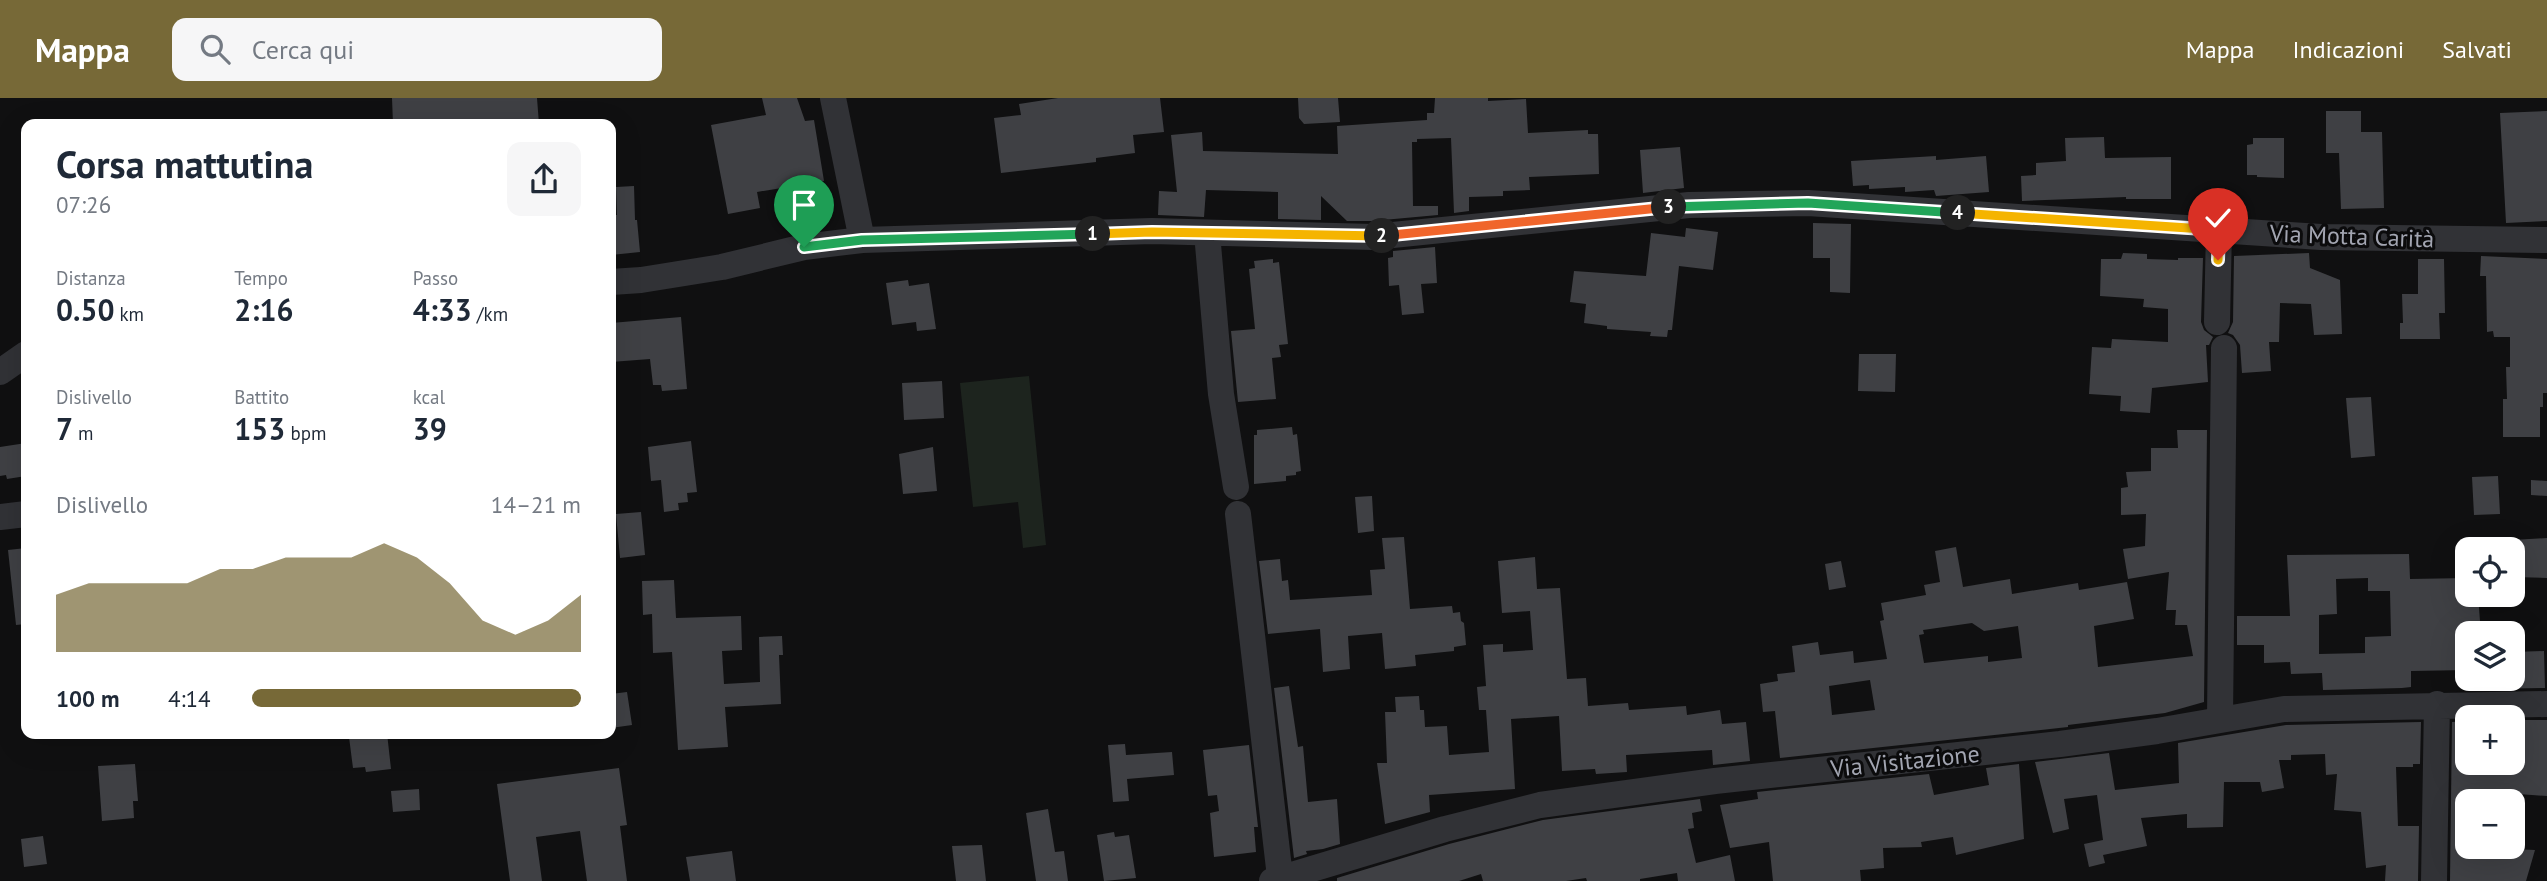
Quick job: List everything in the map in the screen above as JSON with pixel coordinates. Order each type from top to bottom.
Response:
[{"type":"street","points":[[833,98],[862,240]]},
{"type":"street","name":"Via Motta Carità","points":[[616,282],[641,281],[722,267],[804,247],[862,240],[1152,232],[1373,237],[1689,205],[1808,203],[2321,237],[2547,240]]},
{"type":"street","points":[[2217,322],[2219,230]]},
{"type":"street","points":[[1207,233],[1220,394],[1236,486]]},
{"type":"street","points":[[2221,718],[2224,348]]},
{"type":"street","points":[[0,372],[21,357]]},
{"type":"street","points":[[1238,514],[1276,879]]},
{"type":"street","points":[[0,517],[21,515]]},
{"type":"street","points":[[2434,881],[2437,704]]},
{"type":"street","name":"Via Visitazione","points":[[1276,879],[1445,829],[1540,805],[1715,781],[2060,744],[2157,731],[2284,709],[2547,704]]},
{"type":"shaded area","points":[[1029,376],[1046,545],[1023,548],[1018,502],[973,507],[960,383]]},
{"type":"building","points":[[392,98],[537,98],[539,119],[393,119]]},
{"type":"building","points":[[762,98],[797,98],[805,121],[814,120],[824,181],[757,192],[760,208],[728,214],[711,125],[766,115]]},
{"type":"building","points":[[1058,98],[1160,98],[1164,132],[1133,135],[1135,153],[1096,158],[1096,162],[1001,173],[994,118],[1021,115],[1019,104]]},
{"type":"building","points":[[1298,98],[1338,98],[1340,122],[1304,124],[1299,118]]},
{"type":"building","points":[[1435,98],[1488,98],[1488,101],[1526,99],[1528,133],[1588,130],[1588,134],[1598,134],[1599,174],[1529,177],[1530,190],[1503,191],[1503,196],[1469,197],[1469,211],[1454,213],[1451,138],[1417,139],[1417,142],[1412,142],[1413,206],[1438,206],[1438,215],[1347,221],[1321,196],[1321,220],[1278,219],[1278,192],[1206,190],[1204,217],[1158,215],[1159,191],[1177,192],[1171,135],[1202,132],[1203,151],[1338,154],[1337,126],[1427,120],[1427,113],[1434,113]]},
{"type":"building","points":[[2326,111],[2361,111],[2361,132],[2382,132],[2384,208],[2341,209],[2339,153],[2326,153]]},
{"type":"building","points":[[2547,111],[2547,221],[2506,223],[2500,113]]},
{"type":"building","points":[[2104,137],[2105,158],[2171,157],[2171,199],[2126,197],[2022,201],[2021,176],[2036,175],[2036,163],[2066,161],[2065,138]]},
{"type":"building","points":[[2253,138],[2284,138],[2284,178],[2247,175],[2247,145],[2253,144]]},
{"type":"building","points":[[1680,147],[1684,188],[1643,193],[1640,150]]},
{"type":"building","points":[[1936,156],[1936,160],[1986,156],[1989,192],[1936,196],[1934,190],[1905,192],[1905,187],[1869,189],[1869,185],[1853,186],[1851,161]]},
{"type":"building","points":[[634,186],[640,252],[616,254],[616,187]]},
{"type":"building","points":[[1813,223],[1851,224],[1850,293],[1830,292],[1830,258],[1813,258]]},
{"type":"building","points":[[1686,228],[1718,232],[1713,270],[1679,266],[1672,330],[1668,330],[1667,337],[1650,336],[1651,332],[1607,329],[1607,326],[1584,323],[1586,304],[1570,302],[1574,271],[1646,276],[1651,233],[1685,237]]},
{"type":"building","points":[[1435,247],[1437,283],[1421,284],[1424,313],[1402,315],[1399,285],[1389,286],[1388,258],[1393,257],[1393,251]]},
{"type":"building","points":[[2123,253],[2147,254],[2147,259],[2203,258],[2201,322],[2204,330],[2213,337],[2209,345],[2206,345],[2208,382],[2152,388],[2150,413],[2120,411],[2121,396],[2089,394],[2092,347],[2111,348],[2112,339],[2168,342],[2168,309],[2143,307],[2144,299],[2100,296],[2101,259],[2121,259]]},
{"type":"building","points":[[2309,253],[2310,268],[2340,280],[2342,334],[2314,335],[2311,304],[2280,303],[2279,342],[2269,342],[2271,371],[2242,373],[2240,345],[2233,335],[2228,333],[2233,322],[2234,256]]},
{"type":"building","points":[[2481,256],[2547,259],[2547,393],[2543,393],[2543,407],[2540,407],[2540,437],[2503,437],[2503,399],[2507,399],[2506,367],[2510,367],[2510,337],[2494,337],[2493,331],[2487,332],[2486,276],[2480,276]]},
{"type":"building","points":[[1273,259],[1273,263],[1279,262],[1288,344],[1279,345],[1281,357],[1272,358],[1276,399],[1238,402],[1231,331],[1255,329],[1249,269],[1255,268],[1254,261]]},
{"type":"building","points":[[2418,259],[2444,259],[2445,313],[2439,313],[2440,339],[2400,339],[2400,323],[2403,323],[2402,294],[2418,294]]},
{"type":"building","points":[[908,280],[909,286],[929,283],[936,329],[917,331],[916,322],[892,325],[886,283]]},
{"type":"building","points":[[681,317],[687,389],[662,391],[661,385],[653,385],[650,359],[616,362],[616,323]]},
{"type":"building","points":[[1859,354],[1896,354],[1895,392],[1858,391]]},
{"type":"building","points":[[942,381],[944,418],[904,420],[902,383]]},
{"type":"building","points":[[2371,397],[2375,456],[2351,458],[2346,398]]},
{"type":"building","points":[[1292,427],[1293,435],[1297,434],[1301,471],[1296,472],[1296,475],[1286,476],[1286,481],[1254,484],[1254,435],[1257,435],[1257,430]]},
{"type":"building","points":[[2177,430],[2207,430],[2204,702],[2165,713],[2068,727],[1780,758],[1775,711],[1763,712],[1760,684],[1778,681],[1777,674],[1795,672],[1792,646],[1818,642],[1820,655],[1853,651],[1854,663],[1887,659],[1880,621],[1884,620],[1881,603],[1926,595],[1924,585],[1940,582],[1935,551],[1956,547],[1963,587],[2010,579],[2012,594],[2078,583],[2079,590],[2127,582],[2134,619],[2094,626],[2098,667],[2193,656],[2187,625],[2175,625],[2176,610],[2166,610],[2169,572],[2128,579],[2123,549],[2145,546],[2146,514],[2121,515],[2121,488],[2128,487],[2126,472],[2151,471],[2151,448],[2178,448]],"holes":[[[1972,623],[1984,631],[2018,626],[2022,658],[1988,662],[1988,656],[1924,663],[1919,635],[1924,634],[1923,630]],[[1870,680],[1875,710],[1832,715],[1829,686]]]},
{"type":"building","points":[[691,441],[697,492],[687,493],[688,502],[678,503],[679,510],[664,512],[661,480],[651,481],[648,447]]},
{"type":"building","points":[[21,444],[21,477],[7,479],[6,475],[0,476],[0,447]]},
{"type":"building","points":[[933,447],[937,491],[903,494],[899,454]]},
{"type":"building","points":[[2498,476],[2500,514],[2474,515],[2472,477]]},
{"type":"building","points":[[2531,480],[2547,481],[2547,496],[2531,495]]},
{"type":"building","points":[[1372,496],[1374,531],[1358,533],[1355,497]]},
{"type":"building","points":[[641,512],[645,555],[620,558],[616,514]]},
{"type":"building","points":[[1404,537],[1410,609],[1452,606],[1453,613],[1460,612],[1461,621],[1464,623],[1466,645],[1454,647],[1454,651],[1415,655],[1416,666],[1385,669],[1382,633],[1348,636],[1350,669],[1323,672],[1320,629],[1268,634],[1259,561],[1280,559],[1282,581],[1288,580],[1290,600],[1372,595],[1370,570],[1385,569],[1382,538]]},
{"type":"building","points":[[2547,538],[2547,578],[2525,577],[2525,539]]},
{"type":"building","points":[[21,549],[21,624],[16,625],[8,550]]},
{"type":"building","points":[[2409,554],[2410,579],[2455,578],[2455,607],[2479,607],[2480,621],[2455,621],[2455,670],[2411,671],[2411,687],[2323,690],[2322,673],[2291,674],[2290,662],[2264,663],[2264,645],[2237,645],[2237,616],[2290,616],[2287,555]],"holes":[[[2368,578],[2368,591],[2390,591],[2391,636],[2365,637],[2365,653],[2319,654],[2319,615],[2337,614],[2336,579]]]},
{"type":"building","points":[[1535,557],[1537,589],[1560,588],[1567,679],[1586,678],[1588,706],[1628,703],[1629,710],[1686,706],[1687,715],[1720,710],[1722,724],[1746,722],[1750,761],[1713,765],[1712,750],[1626,755],[1627,772],[1596,774],[1595,769],[1562,771],[1559,716],[1511,719],[1515,789],[1429,795],[1430,812],[1385,824],[1377,763],[1387,763],[1385,712],[1396,712],[1395,697],[1419,696],[1420,710],[1424,710],[1425,727],[1447,726],[1449,755],[1489,752],[1486,710],[1479,710],[1477,687],[1486,686],[1483,645],[1503,644],[1503,652],[1533,650],[1530,611],[1502,613],[1498,561]]},
{"type":"building","points":[[1841,561],[1846,587],[1829,590],[1825,564]]},
{"type":"building","points":[[674,580],[676,618],[741,616],[742,650],[722,651],[724,684],[760,682],[759,637],[782,636],[783,655],[779,655],[781,704],[725,707],[728,747],[678,750],[672,652],[653,653],[652,614],[643,615],[642,581]]},
{"type":"building","points":[[2544,651],[2545,688],[2525,688],[2525,652]]},
{"type":"building","points":[[1289,686],[1298,747],[1303,746],[1308,802],[1337,799],[1340,844],[1306,851],[1307,854],[1294,858],[1274,688]]},
{"type":"building","points":[[627,692],[632,725],[616,727],[616,693]]},
{"type":"building","points":[[2525,720],[2547,720],[2547,796],[2525,794],[2525,789],[2455,789],[2455,859],[2525,859],[2525,850],[2535,850],[2526,881],[2450,881],[2452,722],[2455,722],[2455,775],[2525,775]]},
{"type":"building","points":[[2421,722],[2420,764],[2413,764],[2413,767],[2396,767],[2398,826],[2419,826],[2418,881],[2385,881],[2386,865],[2366,868],[2361,812],[2334,810],[2337,774],[2326,775],[2325,754],[2291,755],[2291,760],[2279,760],[2284,788],[2262,792],[2260,782],[2224,782],[2223,827],[2187,828],[2187,814],[2141,818],[2147,846],[2103,855],[2105,863],[2089,867],[2084,844],[2103,840],[2097,795],[2064,799],[2069,829],[2053,833],[2035,762],[2109,753],[2115,790],[2179,783],[2178,743],[2286,725]]},
{"type":"building","points":[[349,739],[388,739],[391,769],[366,772],[365,767],[353,768]]},
{"type":"building","points":[[1125,744],[1126,755],[1172,752],[1174,775],[1127,779],[1129,801],[1113,802],[1108,745]]},
{"type":"building","points":[[1249,745],[1258,827],[1254,827],[1256,852],[1214,857],[1210,813],[1219,811],[1217,795],[1208,796],[1203,750]]},
{"type":"building","points":[[135,764],[138,801],[133,801],[134,818],[102,821],[98,766]]},
{"type":"building","points":[[2019,764],[2024,839],[1956,855],[1953,837],[1921,842],[1922,847],[1883,848],[1884,868],[1860,870],[1861,881],[1773,881],[1769,842],[1730,848],[1720,805],[1758,799],[1757,792],[1929,774],[1934,795],[1989,785],[1986,768]]},
{"type":"building","points":[[619,768],[627,825],[620,826],[627,881],[587,881],[580,831],[536,837],[542,881],[510,881],[497,784]]},
{"type":"building","points":[[419,789],[420,810],[393,812],[391,791]]},
{"type":"building","points":[[1700,799],[1702,811],[1692,813],[1694,828],[1688,829],[1696,863],[1730,855],[1735,881],[1678,881],[1677,873],[1640,881],[1587,881],[1586,878],[1566,881],[1483,881],[1481,874],[1459,881],[1337,881],[1337,878],[1449,844],[1543,820]]},
{"type":"building","points":[[1048,809],[1055,852],[1064,851],[1068,881],[1036,881],[1026,813]]},
{"type":"building","points":[[1114,832],[1115,837],[1129,835],[1136,878],[1104,881],[1097,835]]},
{"type":"building","points":[[43,836],[47,864],[24,867],[21,839]]},
{"type":"building","points":[[982,845],[986,881],[956,881],[952,846]]},
{"type":"building","points":[[732,851],[736,881],[690,881],[686,857]]},
{"type":"route","points":[[804,247],[862,240],[1152,232],[1373,237],[1689,205],[1808,203],[2219,230],[2218,260]]}]
